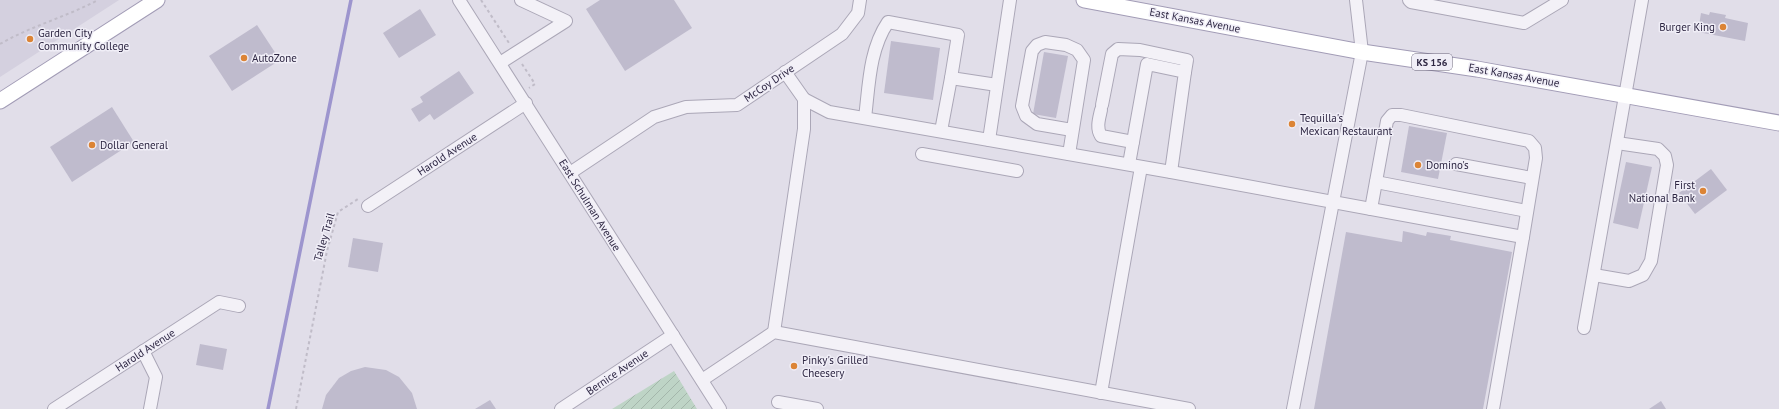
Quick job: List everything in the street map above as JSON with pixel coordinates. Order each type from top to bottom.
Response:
[{"type":"main road","points":[[0,101],[157,0]]},
{"type":"main road","name":"East Kansas Avenue","points":[[1084,0],[1362,52],[1477,69],[1779,123]]},
{"type":"street","name":"East Schulman Avenue","points":[[460,0],[720,409]]},
{"type":"street","points":[[500,63],[566,20],[521,0]]},
{"type":"street","name":"McCoy Drive","points":[[570,173],[654,117],[686,107],[737,105],[842,34],[858,13],[860,0]]},
{"type":"street","points":[[988,140],[1010,0]]},
{"type":"street","points":[[1293,409],[1362,52],[1356,0]]},
{"type":"street","points":[[1409,0],[1411,2],[1524,23],[1562,0]]},
{"type":"street","points":[[1584,328],[1642,0]]},
{"type":"street","points":[[865,118],[873,58],[881,33],[888,22],[958,35],[941,131]]},
{"type":"street","points":[[1068,154],[1084,60],[1077,50],[1066,45],[1045,42],[1037,45],[1032,51],[1022,106],[1026,116],[1037,124],[1072,130]]},
{"type":"street","points":[[1133,142],[1101,136],[1098,132],[1098,125],[1112,54],[1118,48],[1140,50],[1186,66]]},
{"type":"street","points":[[1101,393],[1135,165],[1133,142],[1147,64],[1186,66]]},
{"type":"street","points":[[1171,172],[1186,66]]},
{"type":"street","points":[[785,72],[804,99],[829,112],[1135,165],[1523,237]]},
{"type":"street","points":[[951,78],[997,85]]},
{"type":"street","points":[[774,332],[804,130],[804,99]]},
{"type":"street","name":"Harold Avenue","points":[[366,201],[526,103]]},
{"type":"street","points":[[1370,209],[1387,121],[1392,115],[1400,115],[1529,141],[1535,148],[1536,158],[1493,409]]},
{"type":"street","points":[[1594,275],[1629,281],[1643,275],[1651,261],[1667,165],[1665,156],[1658,149],[1617,143]]},
{"type":"street","points":[[922,154],[1017,171]]},
{"type":"street","points":[[1456,164],[1532,178]]},
{"type":"street","points":[[1376,182],[1527,211]]},
{"type":"street","name":"Harold Avenue","points":[[54,409],[219,302],[239,306]]},
{"type":"street","points":[[702,380],[774,332],[1189,409]]},
{"type":"street","name":"Bernice Avenue","points":[[561,409],[673,335]]},
{"type":"street","points":[[143,351],[156,377],[150,409]]},
{"type":"street","points":[[778,402],[817,409]]},
{"type":"path","points":[[0,44],[13,36],[77,11],[98,0]]},
{"type":"path","points":[[481,0],[505,38]]},
{"type":"path","name":"Talley Trail","points":[[296,409],[327,251],[338,212],[366,201]]},
{"type":"shaded area","name":"Garden City Community College","points":[[0,0],[119,0],[0,77]]},
{"type":"green space","points":[[674,371],[697,409],[612,409]]},
{"type":"building","points":[[600,0],[674,0],[692,28],[625,71],[586,9]]},
{"type":"building","points":[[420,9],[436,35],[399,58],[383,33]]},
{"type":"building","name":"Burger King","points":[[1710,12],[1726,15],[1725,18],[1748,23],[1745,41],[1698,32],[1701,13],[1709,15]]},
{"type":"building","name":"AutoZone","points":[[257,25],[280,60],[232,91],[209,56]]},
{"type":"building","points":[[891,41],[940,48],[933,100],[884,93]]},
{"type":"building","points":[[1044,52],[1068,56],[1056,118],[1033,114]]},
{"type":"building","points":[[459,71],[474,93],[434,120],[430,114],[419,122],[411,109],[423,102],[420,97]]},
{"type":"building","name":"Dollar General","points":[[112,107],[134,142],[72,182],[50,147]]},
{"type":"building","points":[[1409,126],[1447,133],[1438,179],[1401,172]]},
{"type":"building","points":[[1626,162],[1652,167],[1638,229],[1613,223]]},
{"type":"building","name":"First National Bank","points":[[1711,169],[1727,190],[1695,214],[1679,193]]},
{"type":"building","points":[[1403,231],[1426,236],[1427,232],[1451,236],[1450,240],[1512,252],[1483,409],[1314,409],[1346,232],[1402,242]]},
{"type":"building","points":[[353,238],[383,243],[378,272],[348,267]]},
{"type":"building","points":[[200,344],[227,349],[223,370],[196,365]]},
{"type":"building","points":[[365,367],[386,370],[399,377],[412,393],[417,409],[322,409],[326,395],[339,378],[351,371]]},
{"type":"building","points":[[490,400],[496,409],[475,409]]},
{"type":"building","points":[[1661,401],[1666,409],[1649,409]]},
{"type":"waterway","points":[[268,409],[351,0]]},
{"type":"place","name":"Burger King","points":[[1723,27]]},
{"type":"place","name":"Garden City Community College","points":[[30,39]]},
{"type":"place","name":"AutoZone","points":[[244,58]]},
{"type":"place","name":"Tequilla's Mexican Restaurant","points":[[1292,124]]},
{"type":"place","name":"Dollar General","points":[[92,145]]},
{"type":"place","name":"Domino's","points":[[1418,165]]},
{"type":"place","name":"First National Bank","points":[[1703,191]]},
{"type":"place","name":"Pinky's Grilled Cheesery","points":[[794,366]]}]
